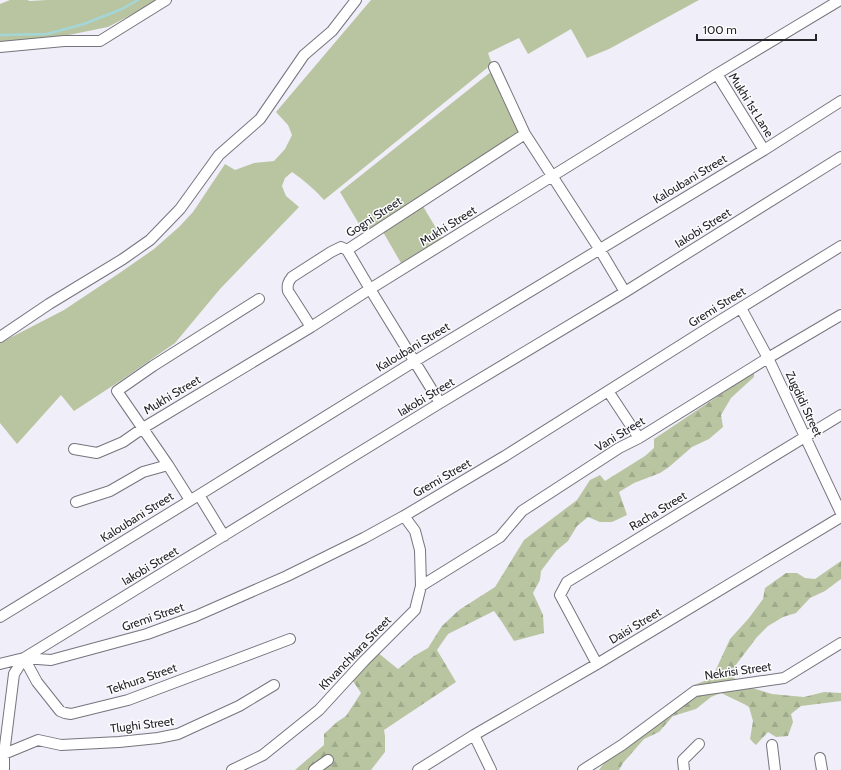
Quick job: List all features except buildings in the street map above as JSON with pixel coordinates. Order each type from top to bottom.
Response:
[{"type":"street","points":[[0,47],[100,41],[166,0]]},
{"type":"street","points":[[0,337],[49,304],[123,259],[150,240],[180,209],[219,155],[260,119],[304,55],[332,31],[356,0]]},
{"type":"street","name":"Mukhi Street","points":[[224,536],[168,464],[143,428],[311,327],[717,74],[840,0]]},
{"type":"street","points":[[494,67],[525,134],[600,250],[625,292]]},
{"type":"street","name":"Mukhi 1st Lane","points":[[717,74],[764,150]]},
{"type":"street","name":"Kaloubani Street","points":[[0,618],[415,361],[764,150],[841,101]]},
{"type":"street","name":"Gogni Street","points":[[440,404],[347,250],[525,134]]},
{"type":"street","name":"Iakobi Street","points":[[24,658],[625,292],[841,157]]},
{"type":"street","name":"Gremi Street","points":[[24,658],[51,660],[154,632],[196,616],[287,576],[364,538],[505,456],[841,246]]},
{"type":"street","points":[[311,327],[288,291],[288,282],[292,277],[331,252],[341,247],[347,250]]},
{"type":"street","points":[[74,449],[97,453],[123,442],[143,428],[118,391],[153,366],[259,299]]},
{"type":"street","name":"Zugdidi Street","points":[[741,308],[768,358],[841,513]]},
{"type":"street","name":"Vani Street","points":[[421,586],[500,537],[522,511],[620,448],[639,438],[768,358],[841,315]]},
{"type":"street","points":[[608,391],[639,438]]},
{"type":"street","name":"Racha Street","points":[[597,664],[560,594],[566,582],[841,415]]},
{"type":"street","points":[[76,502],[110,491],[143,472],[168,464]]},
{"type":"street","name":"Khvanchkara Street","points":[[232,770],[264,755],[319,710],[364,661],[415,610],[421,586],[420,550],[415,531],[404,516]]},
{"type":"street","name":"Daisi Street","points":[[418,770],[474,735],[597,664],[841,517]]},
{"type":"street","name":"Tekhura Street","points":[[24,658],[37,682],[60,711],[71,714],[128,700],[290,639]]},
{"type":"street","name":"Nekrisi Street","points":[[583,770],[622,745],[695,691],[784,678],[841,643]]},
{"type":"street","points":[[0,664],[24,658]]},
{"type":"street","points":[[4,770],[4,754],[14,674],[24,658]]},
{"type":"street","name":"Tlughi Street","points":[[4,754],[38,740],[60,745],[119,742],[158,738],[178,734],[239,706],[274,685]]},
{"type":"street","points":[[474,735],[491,770]]},
{"type":"street","points":[[684,770],[683,760],[699,744]]},
{"type":"street","points":[[772,745],[774,770]]},
{"type":"street","points":[[820,758],[822,770]]},
{"type":"street","points":[[314,770],[328,760]]},
{"type":"green space","points":[[10,0],[159,0],[108,27],[54,38],[0,43],[0,4]]},
{"type":"green space","points":[[371,0],[699,0],[609,49],[587,58],[571,29],[528,54],[519,38],[488,53],[492,64],[324,200],[301,178],[292,172],[285,178],[282,186],[286,196],[299,207],[220,289],[175,343],[74,411],[61,395],[17,444],[0,423],[0,343],[64,310],[154,249],[179,227],[193,212],[225,164],[235,170],[254,163],[274,161],[285,149],[292,135],[288,125],[276,112]]},
{"type":"green space","points":[[492,71],[519,132],[418,198],[442,238],[401,263],[379,225],[365,234],[340,192]]},
{"type":"green space","points":[[754,372],[754,377],[731,398],[721,415],[723,427],[709,439],[692,447],[660,473],[634,483],[619,492],[627,515],[612,522],[600,522],[588,517],[577,526],[568,541],[556,551],[541,571],[540,580],[533,593],[543,615],[544,633],[514,641],[494,611],[448,634],[437,650],[456,682],[384,730],[385,752],[371,770],[295,770],[324,745],[324,734],[346,716],[361,693],[351,678],[377,652],[398,669],[414,656],[428,648],[442,626],[459,610],[495,587],[524,540],[577,500],[590,480],[600,475],[605,481],[645,456],[654,448],[654,439]]},
{"type":"green space","points":[[841,561],[841,579],[825,591],[810,598],[796,613],[783,617],[768,626],[757,637],[735,666],[732,677],[752,688],[772,694],[804,697],[824,692],[841,693],[841,701],[801,706],[791,714],[793,722],[788,736],[776,737],[768,732],[756,745],[750,739],[753,721],[749,707],[721,693],[711,697],[696,709],[673,716],[659,732],[644,739],[623,763],[619,770],[599,770],[605,762],[668,705],[694,685],[712,678],[730,639],[749,618],[763,599],[765,588],[786,573],[797,573],[805,578],[815,579]]},
{"type":"waterway","points":[[0,35],[47,34],[84,24],[122,9],[138,0]]}]
